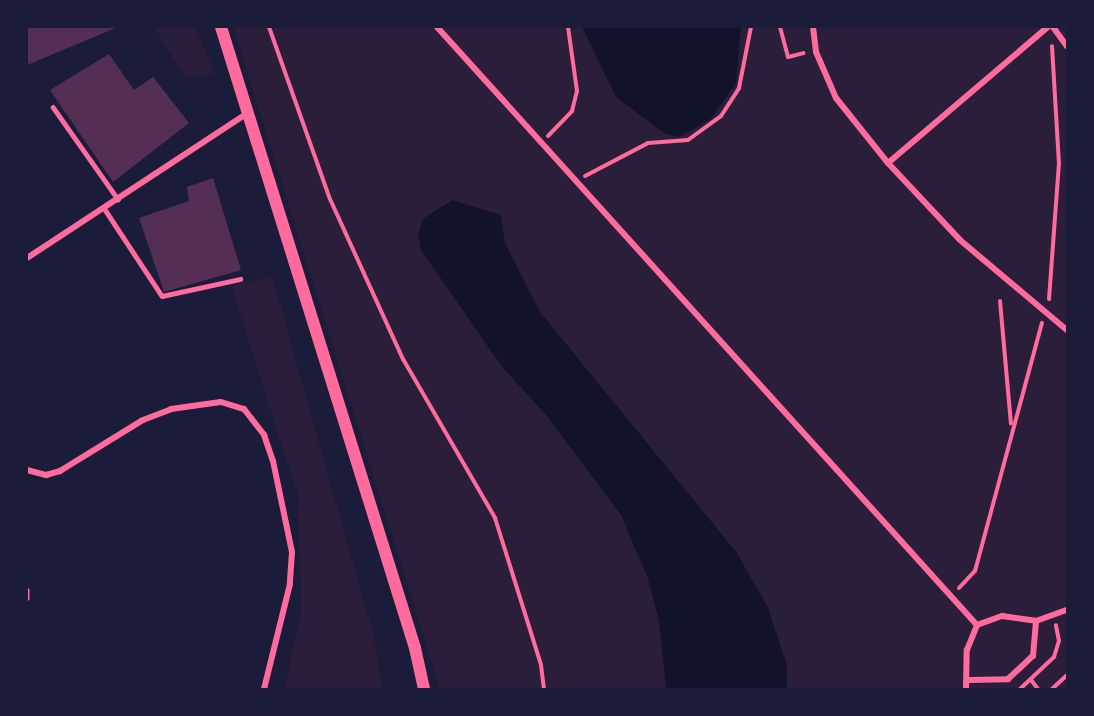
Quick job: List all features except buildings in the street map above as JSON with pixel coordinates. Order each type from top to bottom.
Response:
[{"type":"main road","points":[[221,27],[415,648],[424,689]]},
{"type":"street","points":[[437,27],[977,625]]},
{"type":"street","points":[[813,27],[816,50],[836,98],[888,164],[960,240],[1067,330]]},
{"type":"street","points":[[888,164],[1048,27]]},
{"type":"street","points":[[1053,27],[1067,46]]},
{"type":"street","points":[[27,258],[249,113]]},
{"type":"street","points":[[27,470],[46,475],[60,471],[143,420],[171,409],[221,402],[244,409],[264,435],[273,461],[292,552],[290,584],[264,689]]},
{"type":"street","points":[[966,689],[969,680],[967,650],[977,625],[1002,616],[1036,621],[1067,610]]},
{"type":"street","points":[[969,680],[1008,679],[1033,656],[1036,621]]},
{"type":"lane","points":[[53,107],[118,199]]},
{"type":"lane","points":[[104,208],[162,296],[240,279]]},
{"type":"lane","points":[[27,590],[27,598]]},
{"type":"path","points":[[269,27],[330,199],[403,359],[495,518],[541,665],[544,689]]},
{"type":"path","points":[[542,143],[572,111],[577,91],[568,27]]},
{"type":"path","points":[[576,180],[648,143],[688,140],[721,116],[739,88],[751,27]]},
{"type":"path","points":[[780,27],[788,57],[816,50]]},
{"type":"path","points":[[951,596],[975,571],[1036,334],[1047,312],[1059,164],[1052,38]]},
{"type":"path","points":[[1000,301],[1012,428]]},
{"type":"path","points":[[1020,689],[1054,657],[1059,641],[1054,616]]},
{"type":"path","points":[[1052,689],[1067,675]]},
{"type":"path","points":[[1031,680],[1038,689]]},
{"type":"shaded area","points":[[154,27],[196,27],[215,75],[184,76]]},
{"type":"shaded area","points":[[233,27],[1067,27],[1067,689],[440,689]]},
{"type":"shaded area","points":[[582,27],[741,27],[736,83],[711,119],[679,137],[664,133],[616,97]]},
{"type":"shaded area","points":[[452,200],[501,215],[505,243],[540,312],[737,553],[768,608],[787,665],[787,689],[666,689],[659,621],[648,579],[621,515],[546,415],[502,367],[421,250],[418,234],[423,219]]},
{"type":"shaded area","points":[[272,276],[375,641],[382,689],[285,689],[301,611],[298,496],[231,286]]}]
